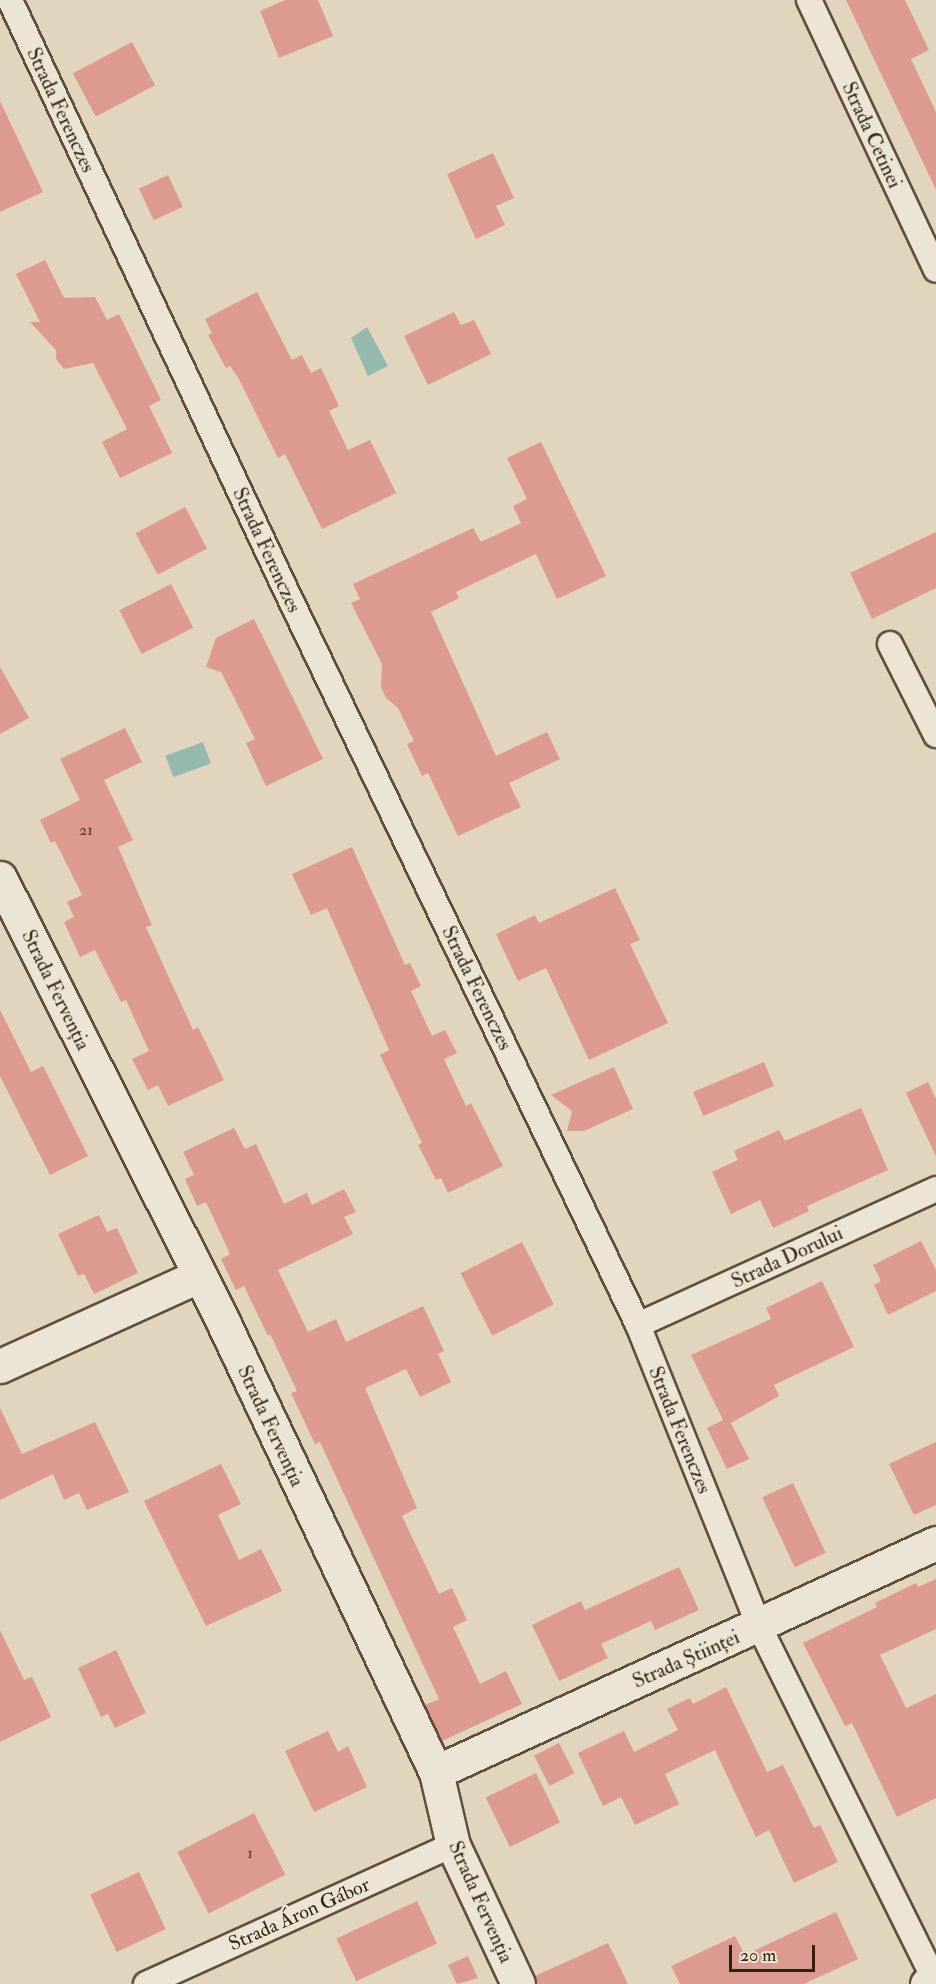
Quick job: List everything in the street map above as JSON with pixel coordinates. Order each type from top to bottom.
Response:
[{"type":"street","name":"Strada Ferenczes","points":[[10,0],[282,582],[638,1325],[759,1626],[933,1981]]},
{"type":"street","name":"Strada Cetinei","points":[[809,0],[936,270]]},
{"type":"street","points":[[890,644],[936,735]]},
{"type":"street","name":"Strada Fervenția","points":[[0,878],[198,1276],[436,1772],[453,1845],[518,1984]]},
{"type":"street","name":"Strada Dorului","points":[[638,1325],[936,1189]]},
{"type":"street","points":[[0,1366],[198,1276]]},
{"type":"street","name":"Strada Științei","points":[[436,1772],[936,1543]]},
{"type":"street","name":"Strada Áron Gábor","points":[[146,1984],[453,1845]]},
{"type":"water","points":[[367,327],[388,366],[368,376],[351,338]]},
{"type":"water","points":[[203,742],[211,764],[173,777],[165,756]]},
{"type":"building","points":[[285,0],[318,0],[333,36],[279,58],[260,11]]},
{"type":"building","points":[[846,0],[905,0],[929,50],[911,59],[936,112],[936,190]]},
{"type":"building","points":[[132,42],[155,85],[96,117],[73,73]]},
{"type":"building","points":[[0,101],[43,192],[0,212]]},
{"type":"building","points":[[493,153],[514,198],[496,206],[505,225],[476,239],[447,174]]},
{"type":"building","points":[[168,175],[183,207],[154,220],[139,189]]},
{"type":"building","points":[[45,260],[64,298],[95,297],[107,320],[119,314],[161,400],[149,406],[172,453],[120,478],[102,442],[127,429],[93,363],[64,369],[56,359],[56,350],[30,322],[40,322],[16,274]]},
{"type":"building","points":[[257,292],[292,360],[302,355],[311,373],[321,368],[339,406],[329,411],[348,450],[370,440],[396,493],[322,529],[285,454],[278,458],[239,379],[230,366],[226,368],[208,335],[212,333],[205,319]]},
{"type":"building","points":[[454,312],[461,325],[474,320],[491,354],[428,385],[404,336]]},
{"type":"building","points":[[541,442],[606,576],[557,599],[536,554],[456,592],[459,598],[431,612],[496,756],[547,732],[560,759],[509,783],[521,807],[458,836],[428,773],[422,776],[407,744],[414,741],[398,708],[386,698],[381,687],[382,664],[351,603],[360,599],[353,584],[473,528],[481,542],[521,523],[513,506],[527,499],[507,458]]},
{"type":"building","points":[[185,507],[207,548],[158,575],[136,533]]},
{"type":"building","points":[[936,532],[936,588],[872,619],[850,573]]},
{"type":"building","points":[[171,584],[193,628],[142,654],[119,610]]},
{"type":"building","points":[[254,619],[323,759],[266,786],[246,743],[255,739],[221,672],[206,667],[216,638]]},
{"type":"building","points":[[0,667],[29,718],[0,734]]},
{"type":"building","points":[[125,728],[142,762],[104,780],[133,840],[118,847],[152,925],[146,927],[193,1030],[198,1027],[224,1080],[168,1106],[158,1085],[148,1090],[132,1059],[149,1051],[126,1000],[121,1002],[95,950],[80,957],[64,922],[74,917],[67,902],[82,895],[55,841],[51,843],[40,820],[80,800],[60,759]]},
{"type":"building","points":[[352,847],[405,965],[410,963],[421,986],[411,991],[432,1036],[445,1030],[457,1053],[444,1059],[466,1106],[471,1103],[503,1166],[448,1193],[441,1178],[436,1180],[418,1145],[422,1143],[380,1055],[389,1050],[327,908],[311,915],[292,874]]},
{"type":"building","points":[[615,888],[640,940],[630,944],[668,1023],[589,1060],[546,968],[518,981],[496,934],[535,915],[539,923]]},
{"type":"building","points":[[0,1010],[31,1072],[43,1066],[88,1156],[50,1175],[0,1076]]},
{"type":"building","points":[[764,1062],[774,1086],[703,1116],[693,1092]]},
{"type":"building","points":[[614,1067],[633,1109],[584,1131],[567,1131],[572,1111],[551,1095]]},
{"type":"building","points":[[928,1082],[936,1099],[936,1156],[906,1093]]},
{"type":"building","points":[[861,1108],[888,1170],[807,1206],[809,1211],[773,1228],[760,1200],[731,1214],[712,1172],[738,1160],[734,1151],[779,1130],[785,1141]]},
{"type":"building","points":[[234,1128],[245,1149],[256,1144],[284,1204],[307,1193],[312,1205],[344,1189],[356,1212],[344,1217],[353,1234],[278,1270],[308,1332],[336,1319],[346,1342],[423,1306],[444,1351],[438,1354],[451,1382],[420,1397],[406,1369],[365,1388],[417,1508],[402,1516],[439,1594],[452,1588],[467,1620],[453,1627],[480,1684],[506,1671],[522,1704],[442,1741],[425,1705],[439,1699],[320,1442],[315,1444],[291,1393],[297,1391],[270,1334],[268,1336],[244,1286],[236,1290],[221,1259],[230,1254],[206,1202],[197,1206],[185,1179],[194,1175],[183,1152]]},
{"type":"building","points":[[99,1215],[107,1232],[117,1228],[138,1273],[94,1294],[84,1274],[78,1276],[58,1234]]},
{"type":"building","points":[[921,1241],[936,1270],[936,1291],[888,1315],[874,1285],[881,1281],[873,1265]]},
{"type":"building","points":[[522,1242],[554,1304],[492,1336],[461,1273]]},
{"type":"building","points":[[822,1281],[854,1347],[774,1385],[779,1396],[731,1423],[749,1459],[727,1469],[707,1428],[723,1420],[691,1355],[771,1319],[766,1308]]},
{"type":"building","points":[[0,1408],[22,1454],[95,1422],[129,1492],[87,1510],[79,1493],[64,1500],[53,1474],[0,1500]]},
{"type":"building","points":[[936,1442],[936,1505],[914,1515],[889,1464]]},
{"type":"building","points":[[221,1464],[241,1504],[218,1515],[239,1560],[261,1549],[282,1591],[206,1626],[144,1501]]},
{"type":"building","points":[[793,1483],[826,1553],[795,1567],[762,1497]]},
{"type":"building","points":[[679,1567],[699,1610],[655,1630],[651,1621],[601,1644],[608,1658],[559,1681],[532,1625],[581,1601],[585,1610]]},
{"type":"building","points":[[936,1579],[936,1629],[880,1655],[906,1708],[936,1694],[936,1798],[897,1817],[852,1723],[845,1726],[803,1643],[877,1607],[875,1603],[916,1583],[918,1587]]},
{"type":"building","points":[[0,1630],[24,1680],[32,1677],[51,1717],[0,1742]]},
{"type":"building","points":[[116,1650],[146,1713],[115,1728],[108,1714],[101,1717],[78,1668]]},
{"type":"building","points":[[726,1687],[767,1772],[783,1765],[814,1828],[820,1825],[838,1862],[794,1883],[769,1830],[756,1837],[715,1750],[665,1774],[679,1804],[635,1825],[621,1797],[603,1806],[578,1753],[624,1731],[634,1752],[678,1730],[667,1709],[690,1698],[693,1704]]},
{"type":"building","points":[[328,1731],[338,1752],[348,1746],[367,1787],[314,1812],[285,1751]]},
{"type":"building","points":[[559,1743],[574,1773],[549,1786],[534,1756]]},
{"type":"building","points":[[536,1773],[560,1822],[510,1847],[486,1798]]},
{"type":"building","points":[[254,1813],[285,1874],[209,1914],[177,1852]]},
{"type":"building","points":[[139,1872],[166,1929],[117,1952],[90,1895]]},
{"type":"building","points":[[417,1901],[437,1944],[356,1981],[336,1939]]},
{"type":"building","points":[[836,1912],[858,1959],[804,1984],[680,1984],[671,1966],[735,1936],[745,1955]]},
{"type":"building","points":[[608,1943],[628,1984],[536,1984],[535,1976]]},
{"type":"building","points":[[468,1956],[478,1978],[457,1984],[448,1965]]}]
